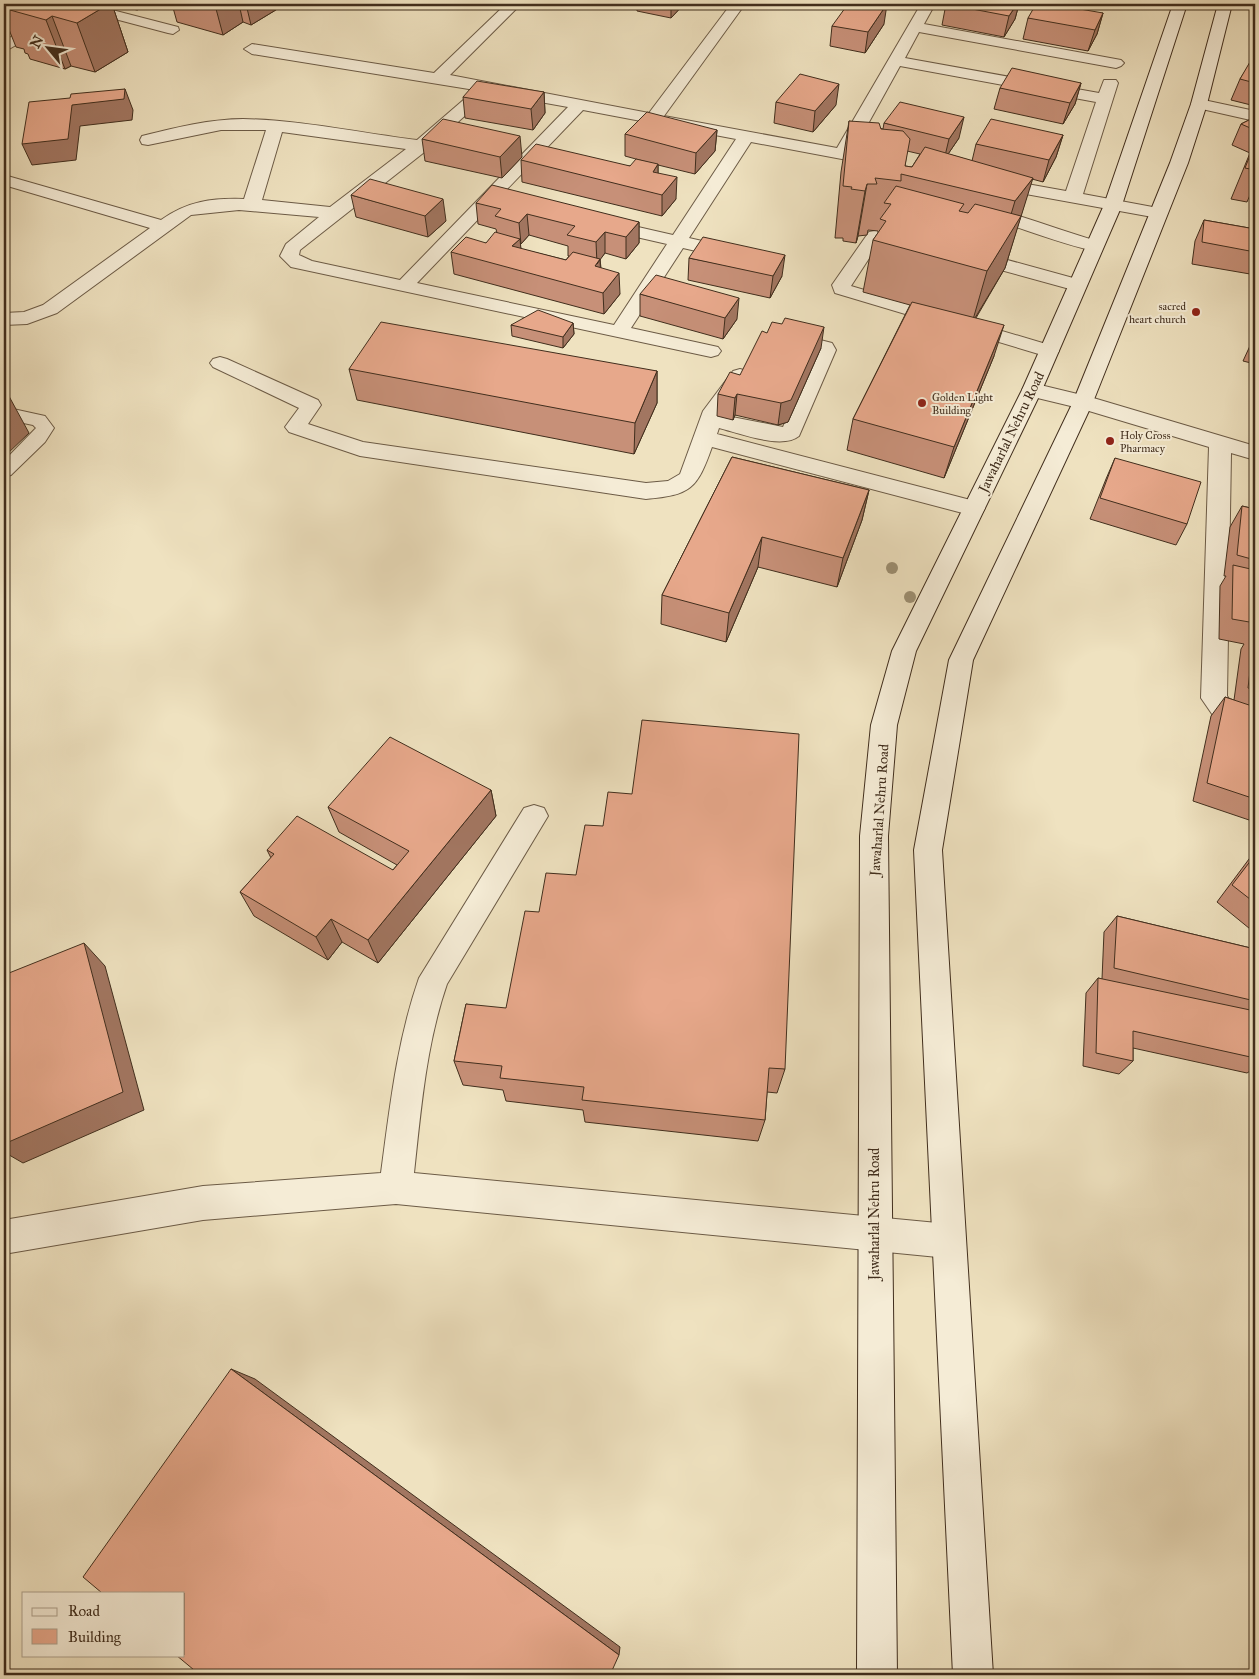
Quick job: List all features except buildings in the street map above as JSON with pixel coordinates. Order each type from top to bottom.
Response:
[{"type":"street","points":[[4,47],[78,4]]},
{"type":"street","points":[[438,78],[514,4]]},
{"type":"street","points":[[653,119],[738,4]]},
{"type":"street","points":[[842,154],[928,4]]},
{"type":"street","name":"Jawaharlal Nehru Road","points":[[876,1675],[874,836],[884,725],[904,652],[1032,390],[1113,205],[1180,4]]},
{"type":"street","points":[[973,1675],[928,850],[961,660],[1082,402],[1179,163],[1199,104],[1225,4]]},
{"type":"street","points":[[915,27],[1116,63]]},
{"type":"street","points":[[1073,198],[1122,46]]},
{"type":"street","points":[[252,50],[438,78],[890,164]]},
{"type":"street","points":[[896,61],[1105,99]]},
{"type":"street","points":[[486,88],[421,146],[334,212],[292,248],[289,256],[298,263],[308,266],[711,351]]},
{"type":"street","points":[[1199,104],[1255,116]]},
{"type":"street","points":[[404,286],[579,105]]},
{"type":"street","points":[[148,140],[221,125],[243,124],[276,126],[421,146]]},
{"type":"street","points":[[250,206],[276,126]]},
{"type":"street","points":[[619,332],[746,136]]},
{"type":"street","points":[[4,180],[164,226]]},
{"type":"street","points":[[977,180],[1158,214]]},
{"type":"street","points":[[490,198],[509,202]]},
{"type":"street","points":[[4,319],[27,318],[50,310],[185,211],[200,205],[221,203],[334,212]]},
{"type":"street","points":[[968,206],[1024,222],[1042,231],[1094,246]]},
{"type":"street","points":[[584,219],[752,258]]},
{"type":"street","points":[[930,245],[891,234],[875,236],[841,285],[842,289],[1049,351]]},
{"type":"street","points":[[949,250],[1077,285]]},
{"type":"street","points":[[220,363],[310,405],[309,411],[298,420],[296,427],[360,449],[646,490],[670,490],[680,486],[690,478],[713,412],[760,348],[779,336],[824,347],[826,350],[792,430],[787,435],[708,428]]},
{"type":"street","points":[[1032,390],[1082,402],[1255,453]]},
{"type":"street","points":[[708,428],[974,508]]},
{"type":"street","points":[[1220,443],[1214,698],[1221,707],[1255,721]]},
{"type":"street","points":[[396,1188],[416,1034],[424,1002],[434,978],[534,816]]},
{"type":"street","points":[[4,1237],[203,1203],[396,1188],[874,1233],[948,1242]]},
{"type":"lane","points":[[78,4],[173,30]]},
{"type":"lane","points":[[4,413],[39,420],[44,428],[39,438],[4,471]]},
{"type":"place","name":"sacred heart church","points":[[1196,312]]},
{"type":"place","name":"Golden Light Building","points":[[922,403]]},
{"type":"place","name":"Holy Cross Pharmacy","points":[[1110,441]]}]
